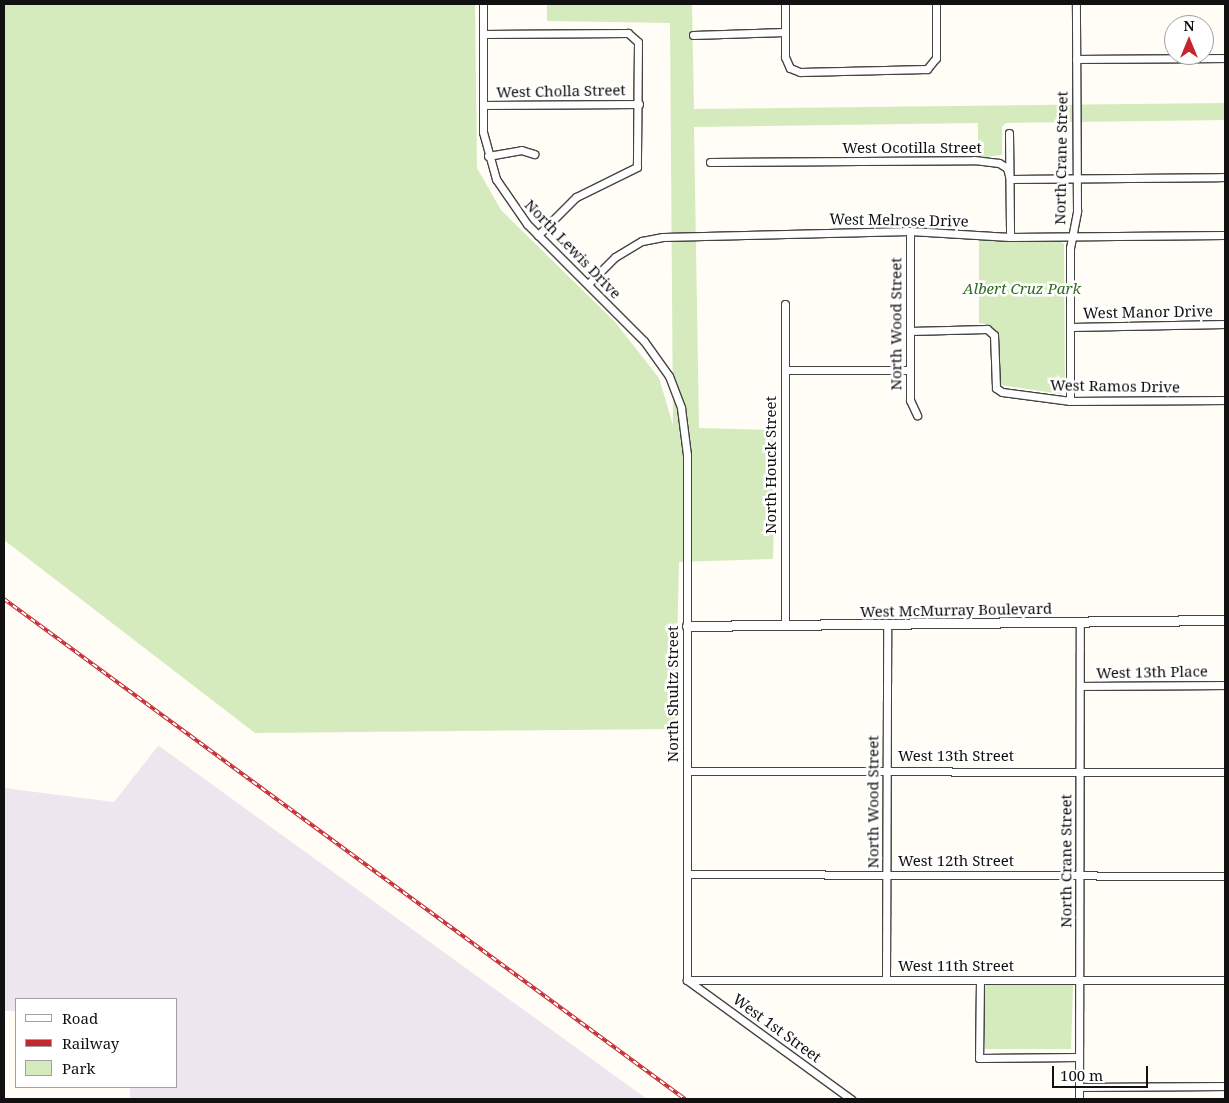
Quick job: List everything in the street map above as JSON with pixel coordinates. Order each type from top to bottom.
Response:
[{"type":"street","name":"North Lewis Drive","points":[[483,4],[483,105],[488,156],[507,200],[538,235],[588,284],[658,359],[669,376],[681,408]]},
{"type":"street","points":[[785,4],[787,63],[800,72],[927,69],[936,58],[936,4]]},
{"type":"street","name":"North Crane Street","points":[[1070,401],[1070,248],[1074,237],[1076,178],[1076,4]]},
{"type":"street","points":[[693,35],[785,32]]},
{"type":"street","points":[[484,34],[628,33],[637,38],[638,161],[634,170],[576,197],[538,235]]},
{"type":"street","points":[[1076,59],[1225,58]]},
{"type":"street","name":"West Cholla Street","points":[[483,105],[639,104]]},
{"type":"street","points":[[1009,133],[1010,238]]},
{"type":"street","points":[[488,156],[521,150],[534,154]]},
{"type":"street","name":"West Ocotilla Street","points":[[710,162],[974,160],[999,163],[1007,168],[1010,179]]},
{"type":"street","points":[[1010,179],[1225,177]]},
{"type":"street","name":"West Melrose Drive","points":[[588,284],[615,256],[642,241],[656,238],[910,232],[1010,238],[1225,236]]},
{"type":"street","name":"North Wood Street","points":[[910,232],[910,400],[917,415]]},
{"type":"street","name":"North Houck Street","points":[[784,304],[785,625]]},
{"type":"street","name":"West Manor Drive","points":[[1071,327],[1225,324]]},
{"type":"street","name":"West Ramos Drive","points":[[910,331],[987,329],[994,334],[996,347],[996,388],[1002,392],[1070,401],[1225,400]]},
{"type":"street","points":[[785,370],[910,370]]},
{"type":"street","name":"North Shultz Street","points":[[681,408],[686,455],[687,980]]},
{"type":"street","name":"West McMurray Boulevard","points":[[687,626],[1225,620]]},
{"type":"street","name":"North Crane Street","points":[[1079,1099],[1080,622]]},
{"type":"street","name":"North Wood Street","points":[[886,979],[887,625]]},
{"type":"street","name":"West 13th Place","points":[[1080,686],[1225,685]]},
{"type":"street","name":"West 13th Street","points":[[687,771],[1079,770],[1225,772]]},
{"type":"street","name":"West 12th Street","points":[[687,874],[1225,876]]},
{"type":"street","name":"West 11th Street","points":[[687,980],[1225,980]]},
{"type":"street","name":"West 1st Street","points":[[687,980],[851,1099]]},
{"type":"street","points":[[980,980],[979,1058],[1079,1057]]},
{"type":"street","points":[[1079,1087],[1225,1086]]},
{"type":"shaded area","points":[[159,746],[647,1099],[130,1099],[130,1088],[178,1088],[178,998],[15,998],[15,1011],[4,1011],[4,788],[114,802]]},
{"type":"green space","points":[[4,4],[475,4],[477,168],[501,210],[615,322],[659,378],[673,425],[670,23],[547,21],[547,4],[692,4],[694,109],[1225,103],[1225,120],[1006,123],[1002,127],[1002,155],[985,157],[978,156],[978,123],[694,127],[699,428],[776,430],[773,559],[679,562],[675,729],[255,733],[4,540]]},
{"type":"green space","name":"Albert Cruz Park","points":[[979,236],[1059,240],[1064,244],[1065,387],[1061,394],[1000,385],[998,334],[990,325],[979,323]]},
{"type":"green space","points":[[988,983],[1073,985],[1071,1049],[985,1049],[983,988]]},
{"type":"railway","points":[[4,599],[685,1099]]}]
